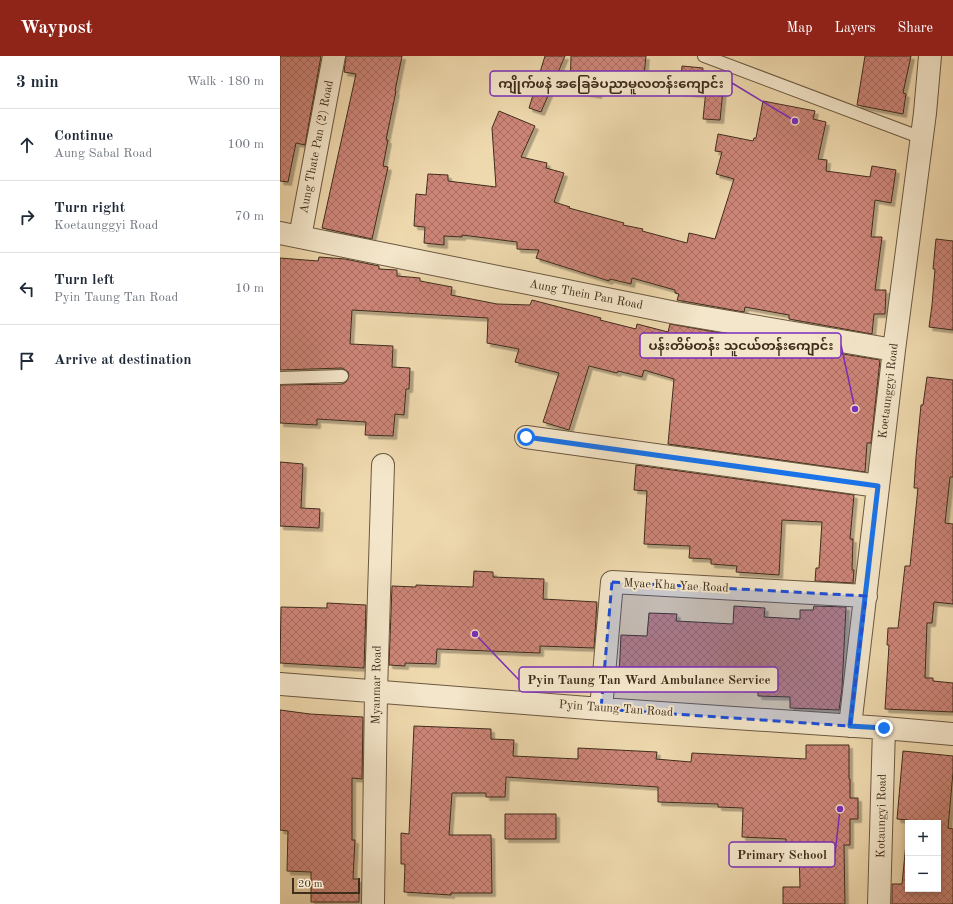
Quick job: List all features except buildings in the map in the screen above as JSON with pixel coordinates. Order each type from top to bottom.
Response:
[{"type":"street","name":"Aung Thate Pan (2) Road","points":[[290,235],[334,56]]},
{"type":"street","name":"Koetaunggyi Road","points":[[850,726],[894,350],[922,138],[930,56]]},
{"type":"street","name":"Aung Thein Pan Road","points":[[290,235],[676,313],[894,350]]},
{"type":"street","points":[[526,437],[878,486]]},
{"type":"street","name":"Myanmar Road","points":[[373,904],[376,692],[383,465]]},
{"type":"street","name":"Myae Kha Yae Road","points":[[601,708],[612,582],[866,596]]},
{"type":"street","name":"Pyin Taung Tan Road","points":[[280,684],[953,734]]},
{"type":"street","name":"Kotaungyi Road","points":[[879,904],[884,728]]},
{"type":"lane","points":[[704,56],[922,138]]},
{"type":"lane","points":[[280,378],[342,376]]},
{"type":"highlighted area","points":[[612,582],[866,596],[850,726],[601,709]]},
{"type":"place","name":"ကျိုက်ဖနဲ အခြေခံပညာမူလတန်းကျောင်း","points":[[795,121]]},
{"type":"place","name":"ပန်းတိမ်တန်း သူငယ်တန်းကျောင်း","points":[[855,409]]},
{"type":"place","name":"Pyin Taung Tan Ward Ambulance Service","points":[[475,634]]},
{"type":"place","name":"Primary School","points":[[840,809]]},
{"type":"route","points":[[526,437],[878,486],[850,726],[884,728]]}]
